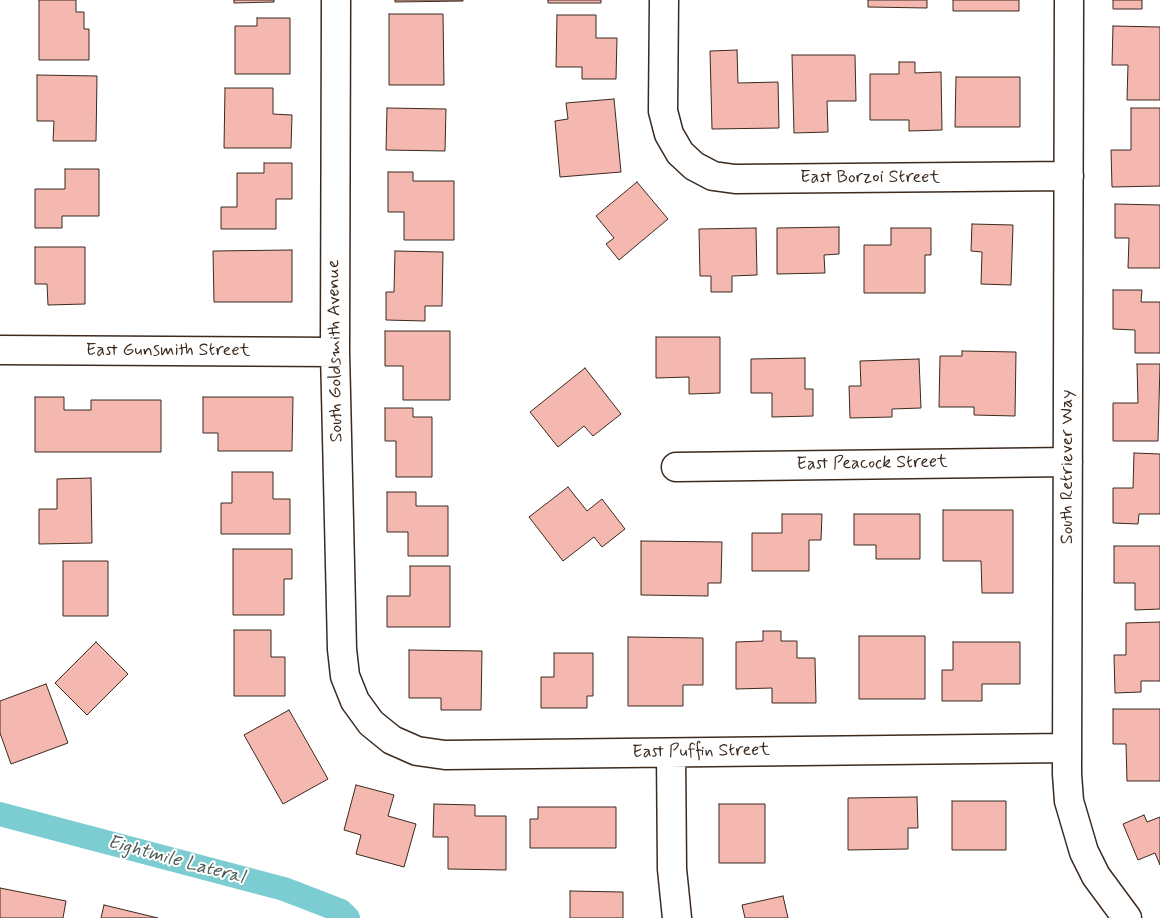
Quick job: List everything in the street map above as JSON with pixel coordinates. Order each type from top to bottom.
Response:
[{"type":"street","name":"South Goldsmith Avenue","points":[[336,0],[335,352],[342,649],[345,676],[355,701]]},
{"type":"street","name":"East Borzoi Street","points":[[664,0],[663,111],[669,134],[680,153],[694,166],[713,176],[735,179],[1069,176]]},
{"type":"street","name":"South Retriever Way","points":[[1069,0],[1068,748],[1070,801],[1084,852],[1096,876],[1127,918]]},
{"type":"street","name":"East Gunsmith Street","points":[[0,350],[335,352]]},
{"type":"street","name":"East Peacock Street","points":[[676,467],[1068,462]]},
{"type":"street","name":"East Puffin Street","points":[[355,701],[371,723],[392,740],[426,752],[445,755],[1068,748]]},
{"type":"street","points":[[671,753],[672,869],[677,918]]},
{"type":"building","points":[[39,0],[76,0],[76,12],[84,12],[84,29],[89,29],[89,60],[39,60]]},
{"type":"building","points":[[234,0],[274,0],[274,2],[234,3]]},
{"type":"building","points":[[395,0],[463,0],[463,1],[395,2]]},
{"type":"building","points":[[548,0],[601,0],[601,3],[548,3]]},
{"type":"building","points":[[868,0],[927,0],[927,8],[868,7]]},
{"type":"building","points":[[953,0],[1019,0],[1019,11],[953,11]]},
{"type":"building","points":[[1113,0],[1142,0],[1142,9],[1113,9]]},
{"type":"building","points":[[389,14],[443,14],[444,85],[389,85]]},
{"type":"building","points":[[557,15],[596,15],[596,38],[617,38],[616,79],[582,79],[582,67],[556,67]]},
{"type":"building","points":[[257,18],[290,18],[290,74],[235,74],[235,26],[257,26]]},
{"type":"building","points":[[1113,26],[1160,27],[1160,100],[1127,100],[1128,65],[1112,65]]},
{"type":"building","points":[[737,50],[738,83],[778,82],[779,128],[712,129],[710,51]]},
{"type":"building","points":[[792,55],[855,55],[856,101],[827,101],[828,132],[794,133]]},
{"type":"building","points":[[899,62],[915,62],[915,73],[941,72],[942,130],[909,131],[909,120],[870,120],[870,74],[899,74]]},
{"type":"building","points":[[37,75],[97,76],[96,141],[53,141],[54,121],[37,121]]},
{"type":"building","points":[[956,77],[1020,77],[1020,127],[955,127]]},
{"type":"building","points":[[225,88],[273,88],[273,114],[292,115],[291,148],[224,148]]},
{"type":"building","points":[[614,99],[621,172],[560,177],[555,121],[568,119],[566,103]]},
{"type":"building","points":[[387,108],[446,109],[445,151],[386,150]]},
{"type":"building","points":[[1131,108],[1160,108],[1160,186],[1112,187],[1111,150],[1131,150]]},
{"type":"building","points":[[264,163],[292,163],[292,199],[276,199],[276,229],[221,229],[221,207],[237,207],[237,173],[264,173]]},
{"type":"building","points":[[65,169],[99,169],[99,216],[62,216],[62,228],[35,228],[35,189],[65,189]]},
{"type":"building","points":[[388,172],[413,172],[413,181],[454,181],[454,240],[404,240],[404,212],[388,212]]},
{"type":"building","points":[[637,182],[668,219],[619,260],[606,244],[614,238],[596,216]]},
{"type":"building","points":[[1115,204],[1160,205],[1160,268],[1128,268],[1129,238],[1115,238]]},
{"type":"building","points":[[972,224],[1013,225],[1011,285],[981,284],[982,252],[971,251]]},
{"type":"building","points":[[839,227],[839,254],[824,255],[825,273],[777,274],[777,228]]},
{"type":"building","points":[[756,228],[757,275],[732,276],[732,292],[711,292],[711,276],[700,276],[699,229]]},
{"type":"building","points":[[891,228],[931,228],[931,255],[925,255],[925,293],[864,293],[864,245],[891,245]]},
{"type":"building","points":[[35,247],[85,247],[85,304],[48,305],[47,284],[35,284]]},
{"type":"building","points":[[292,250],[292,302],[214,302],[213,251]]},
{"type":"building","points":[[395,251],[443,252],[442,306],[425,306],[425,321],[386,320],[386,292],[394,292]]},
{"type":"building","points":[[1113,290],[1142,290],[1141,302],[1160,302],[1160,353],[1135,353],[1135,330],[1113,329]]},
{"type":"building","points":[[385,331],[450,331],[450,400],[403,400],[403,366],[385,366]]},
{"type":"building","points":[[656,337],[720,337],[720,393],[689,394],[689,377],[656,378]]},
{"type":"building","points":[[962,351],[1016,352],[1015,416],[974,415],[974,407],[939,407],[940,356],[962,356]]},
{"type":"building","points":[[805,358],[805,389],[813,389],[813,416],[772,417],[772,393],[751,393],[751,359]]},
{"type":"building","points":[[919,359],[921,408],[892,409],[892,417],[850,418],[849,386],[861,386],[860,361]]},
{"type":"building","points":[[1137,364],[1160,364],[1158,441],[1113,441],[1113,403],[1138,403]]},
{"type":"building","points":[[585,368],[621,414],[593,436],[584,426],[558,447],[530,412]]},
{"type":"building","points":[[35,397],[64,397],[64,410],[91,410],[91,400],[161,400],[161,452],[35,452]]},
{"type":"building","points":[[203,397],[293,397],[292,451],[218,451],[218,433],[203,433]]},
{"type":"building","points":[[385,408],[413,408],[413,417],[432,417],[432,477],[396,477],[396,441],[385,441]]},
{"type":"building","points":[[1134,453],[1160,454],[1160,514],[1139,514],[1138,524],[1113,523],[1113,488],[1133,488]]},
{"type":"building","points":[[232,472],[273,472],[273,499],[290,499],[290,534],[221,534],[221,503],[232,503]]},
{"type":"building","points":[[91,478],[92,543],[39,544],[39,509],[57,509],[57,479]]},
{"type":"building","points":[[568,487],[587,511],[602,499],[625,529],[602,547],[594,537],[563,561],[529,517]]},
{"type":"building","points":[[387,492],[416,492],[416,506],[448,506],[448,556],[408,556],[408,532],[387,532]]},
{"type":"building","points":[[943,510],[1013,510],[1013,593],[982,593],[981,561],[943,561]]},
{"type":"building","points":[[782,514],[822,514],[821,540],[809,540],[809,571],[752,571],[752,533],[782,533]]},
{"type":"building","points":[[854,514],[920,514],[920,559],[876,559],[876,545],[854,545]]},
{"type":"building","points":[[641,541],[722,542],[721,583],[708,583],[708,596],[641,595]]},
{"type":"building","points":[[1114,546],[1160,546],[1160,609],[1135,610],[1135,583],[1114,583]]},
{"type":"building","points":[[233,549],[292,549],[292,579],[284,579],[284,615],[233,615]]},
{"type":"building","points":[[63,561],[108,561],[108,616],[63,616]]},
{"type":"building","points":[[410,566],[450,566],[450,627],[387,627],[387,596],[410,596]]},
{"type":"building","points":[[1160,622],[1160,681],[1141,681],[1141,692],[1115,693],[1114,655],[1126,655],[1126,623]]},
{"type":"building","points":[[234,630],[271,630],[271,657],[285,657],[285,696],[234,696]]},
{"type":"building","points":[[763,631],[781,631],[781,641],[797,641],[797,658],[815,658],[816,703],[772,703],[772,688],[736,689],[736,642],[763,641]]},
{"type":"building","points":[[859,636],[925,636],[925,699],[859,699]]},
{"type":"building","points":[[628,637],[703,638],[703,685],[683,685],[683,706],[628,706]]},
{"type":"building","points":[[96,642],[128,674],[87,715],[55,683]]},
{"type":"building","points":[[953,642],[1020,642],[1020,684],[982,684],[982,701],[942,701],[942,670],[953,670]]},
{"type":"building","points":[[409,650],[482,651],[481,710],[441,710],[441,698],[409,698]]},
{"type":"building","points":[[554,653],[593,653],[593,696],[587,696],[587,708],[541,708],[541,677],[554,677]]},
{"type":"building","points":[[46,684],[68,743],[11,764],[0,733],[0,701]]},
{"type":"building","points":[[1113,709],[1160,709],[1160,781],[1127,781],[1126,744],[1113,744]]},
{"type":"building","points":[[289,710],[328,779],[283,804],[244,735]]},
{"type":"building","points":[[356,785],[394,795],[388,816],[416,824],[404,867],[356,854],[361,835],[344,830]]},
{"type":"building","points":[[917,797],[918,828],[908,828],[908,849],[848,850],[848,798]]},
{"type":"building","points":[[952,801],[1006,801],[1006,850],[952,850]]},
{"type":"building","points":[[434,804],[475,805],[475,816],[506,816],[506,870],[448,869],[448,837],[433,837]]},
{"type":"building","points":[[719,804],[765,804],[765,863],[719,863]]},
{"type":"building","points":[[538,807],[616,807],[616,848],[530,848],[530,819],[538,819]]},
{"type":"building","points":[[1144,815],[1147,822],[1160,817],[1160,865],[1155,853],[1138,860],[1123,824]]},
{"type":"building","points":[[0,888],[66,901],[63,918],[0,918]]},
{"type":"building","points":[[570,891],[623,892],[623,918],[570,918]]},
{"type":"building","points":[[783,896],[788,918],[745,918],[742,905]]},
{"type":"building","points":[[104,905],[158,918],[101,918]]},
{"type":"waterway","name":"Eightmile Lateral","points":[[0,814],[284,889],[341,911],[348,918]]}]
